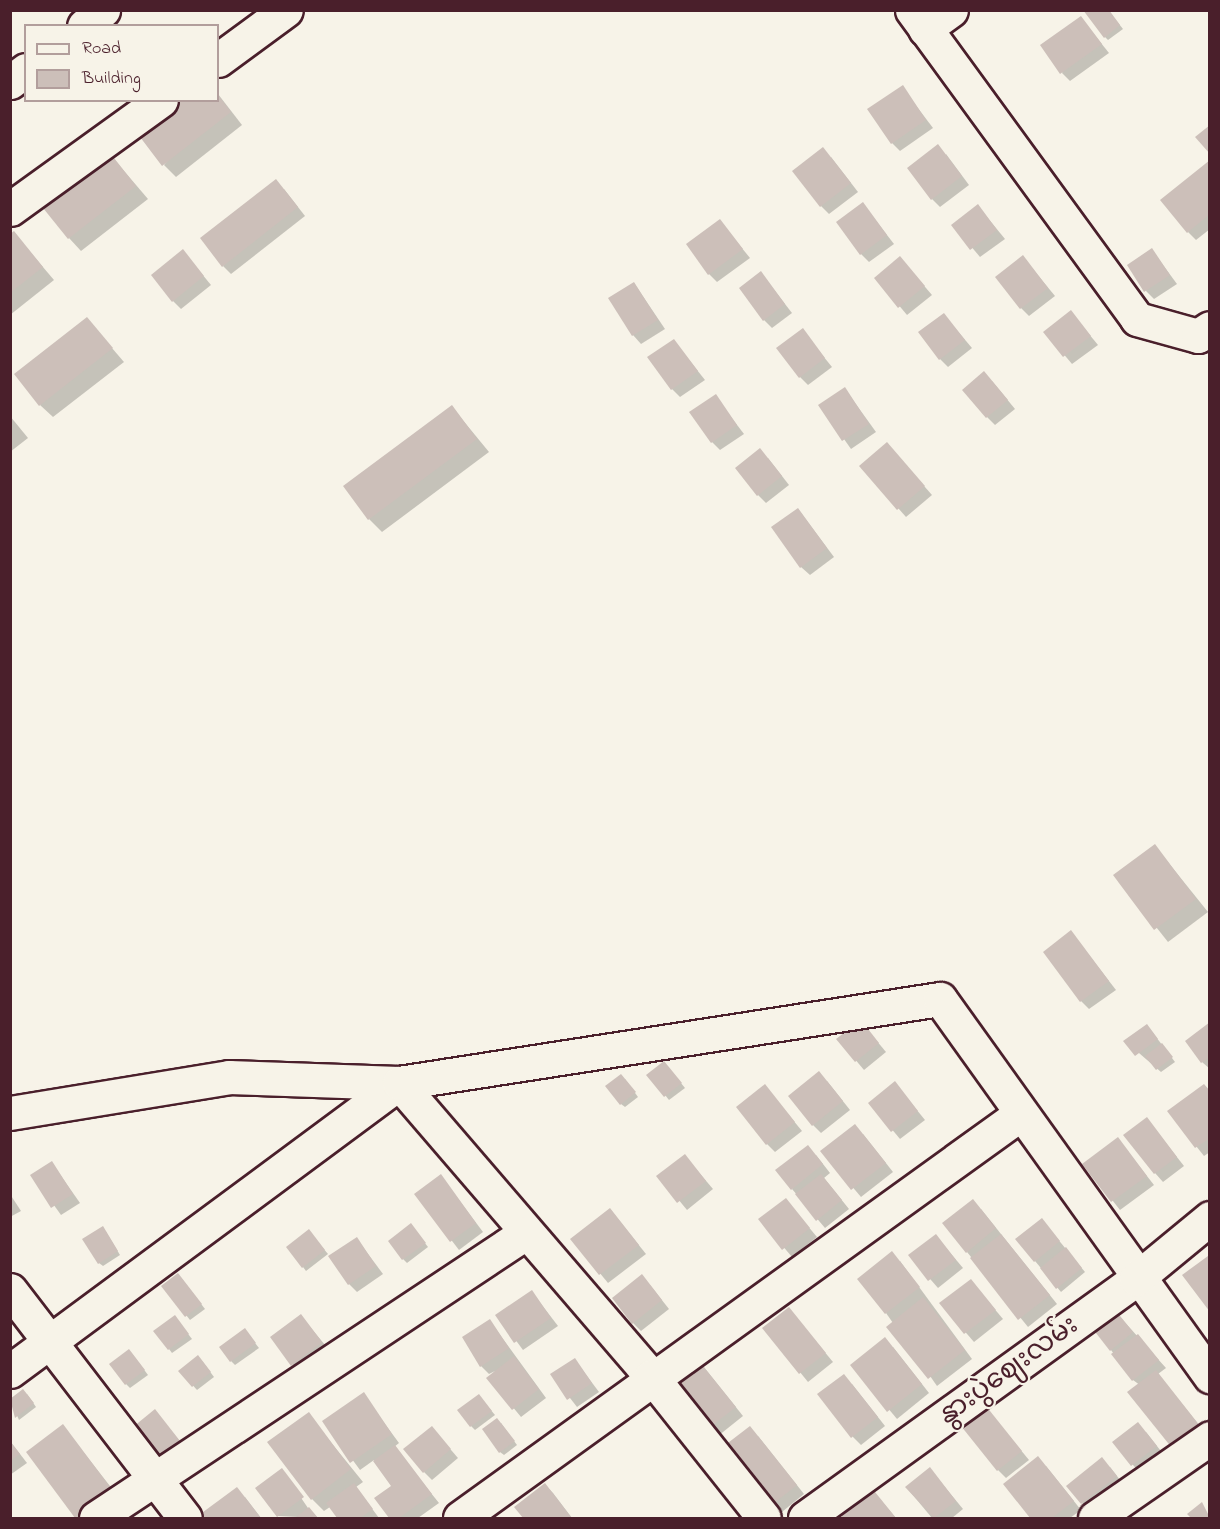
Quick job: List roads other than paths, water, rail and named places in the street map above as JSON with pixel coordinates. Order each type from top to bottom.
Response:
[{"type":"main road","points":[[86,24],[104,10]]},
{"type":"main road","points":[[219,59],[286,10]]},
{"type":"main road","points":[[929,16],[1137,319],[1198,336],[1209,328]]},
{"type":"main road","points":[[10,82],[24,72]]},
{"type":"main road","points":[[10,209],[158,102]]},
{"type":"main road","points":[[10,1113],[229,1077],[399,1083],[940,999],[1019,1115],[1136,1279],[1209,1376]]},
{"type":"main road","points":[[399,1083],[524,1234],[651,1376],[764,1518]]},
{"type":"main road","points":[[10,1371],[399,1083]]},
{"type":"main road","points":[[10,1136],[49,1108]]},
{"type":"main road","points":[[460,1518],[651,1376],[1019,1115]]},
{"type":"main road","name":"နွားပွဲဈေးလမ်း","points":[[805,1518],[1136,1279],[1209,1218]]},
{"type":"main road","points":[[96,1518],[524,1234]]},
{"type":"main road","points":[[10,1290],[155,1477],[184,1518]]},
{"type":"main road","points":[[1095,1518],[1209,1438]]}]
